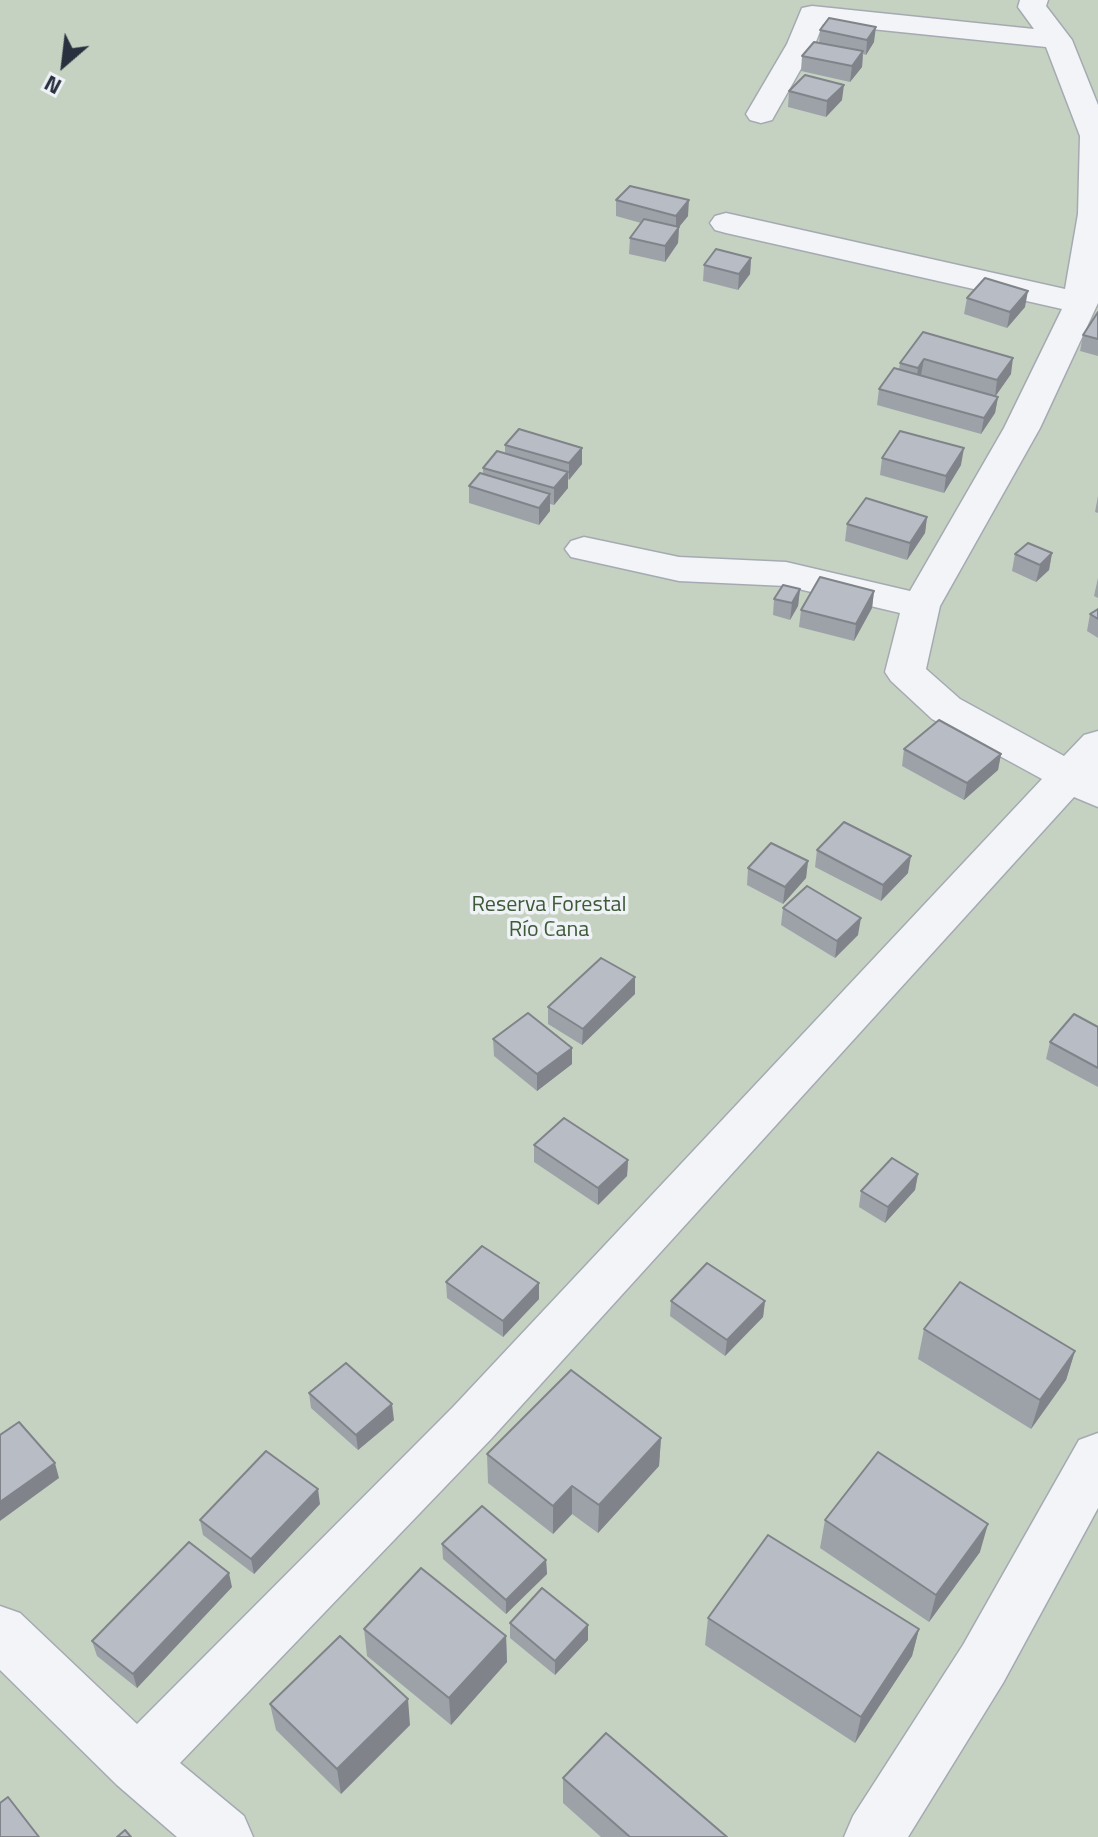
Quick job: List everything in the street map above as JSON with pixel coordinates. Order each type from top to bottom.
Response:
[{"type":"street","points":[[138,1765],[483,1411],[1088,772],[946,709],[905,672],[921,606],[1022,428],[1081,303],[1083,268],[1094,214],[1095,136],[1058,40],[1032,7],[1034,0]]},
{"type":"street","points":[[761,114],[801,44],[812,14],[1058,40]]},
{"type":"street","points":[[726,223],[1081,303]]},
{"type":"street","points":[[584,549],[679,569],[786,574],[921,606]]},
{"type":"street","points":[[874,1837],[983,1664],[1098,1457]]},
{"type":"street","points":[[0,1632],[138,1765],[223,1837]]},
{"type":"green space","name":"Reserva Forestal Río Cana","points":[[0,0],[1098,0],[1098,1837],[0,1837]]},
{"type":"building","points":[[829,18],[876,27],[867,40],[820,30]]},
{"type":"building","points":[[814,42],[863,51],[852,66],[802,56]]},
{"type":"building","points":[[805,75],[844,85],[827,101],[789,91]]},
{"type":"building","points":[[630,186],[689,200],[676,216],[616,200]]},
{"type":"building","points":[[644,219],[679,227],[665,246],[630,238]]},
{"type":"building","points":[[716,249],[751,258],[739,274],[704,265]]},
{"type":"building","points":[[985,278],[1028,291],[1010,312],[967,298]]},
{"type":"building","points":[[1098,312],[1098,339],[1083,335]]},
{"type":"building","points":[[923,332],[1013,358],[997,380],[924,359],[918,368],[900,363]]},
{"type":"building","points":[[894,368],[998,397],[984,418],[879,389]]},
{"type":"building","points":[[519,429],[582,448],[569,463],[505,445]]},
{"type":"building","points":[[900,431],[964,448],[946,476],[882,458]]},
{"type":"building","points":[[497,451],[568,472],[554,488],[483,468]]},
{"type":"building","points":[[480,473],[550,494],[539,508],[469,486]]},
{"type":"building","points":[[866,498],[927,517],[910,543],[847,524]]},
{"type":"building","points":[[1028,543],[1052,553],[1040,565],[1015,554]]},
{"type":"building","points":[[820,577],[874,591],[856,624],[801,610]]},
{"type":"building","points":[[783,585],[800,589],[792,603],[774,599]]},
{"type":"building","points":[[939,720],[1001,754],[967,783],[904,749]]},
{"type":"building","points":[[844,822],[911,856],[883,885],[817,850]]},
{"type":"building","points":[[771,843],[808,861],[785,887],[748,868]]},
{"type":"building","points":[[807,886],[861,918],[837,941],[783,908]]},
{"type":"building","points":[[601,958],[635,977],[583,1029],[548,1007]]},
{"type":"building","points":[[528,1013],[572,1048],[537,1074],[493,1039]]},
{"type":"building","points":[[1074,1014],[1098,1027],[1098,1068],[1050,1042]]},
{"type":"building","points":[[564,1118],[628,1160],[598,1188],[534,1145]]},
{"type":"building","points":[[892,1158],[918,1174],[888,1207],[861,1191]]},
{"type":"building","points":[[482,1246],[539,1283],[503,1321],[446,1282]]},
{"type":"building","points":[[707,1263],[765,1301],[727,1340],[671,1301]]},
{"type":"building","points":[[960,1282],[1075,1351],[1040,1400],[924,1329]]},
{"type":"building","points":[[346,1363],[392,1404],[356,1435],[309,1393]]},
{"type":"building","points":[[571,1370],[661,1438],[599,1505],[572,1486],[553,1506],[487,1454]]},
{"type":"building","points":[[19,1422],[55,1463],[0,1502],[0,1435]]},
{"type":"building","points":[[266,1451],[318,1489],[251,1559],[200,1520]]},
{"type":"building","points":[[878,1452],[988,1524],[936,1595],[825,1520]]},
{"type":"building","points":[[482,1506],[546,1560],[506,1600],[442,1544]]},
{"type":"building","points":[[768,1535],[919,1629],[861,1717],[708,1618]]},
{"type":"building","points":[[189,1542],[229,1573],[133,1674],[92,1641]]},
{"type":"building","points":[[421,1568],[506,1636],[449,1698],[364,1629]]},
{"type":"building","points":[[542,1588],[588,1625],[555,1661],[510,1623]]},
{"type":"building","points":[[340,1636],[408,1699],[337,1769],[270,1704]]},
{"type":"building","points":[[606,1733],[727,1837],[630,1837],[563,1778]]},
{"type":"building","points":[[8,1797],[39,1837],[0,1837],[0,1803]]},
{"type":"building","points":[[125,1830],[131,1837],[117,1837]]}]
